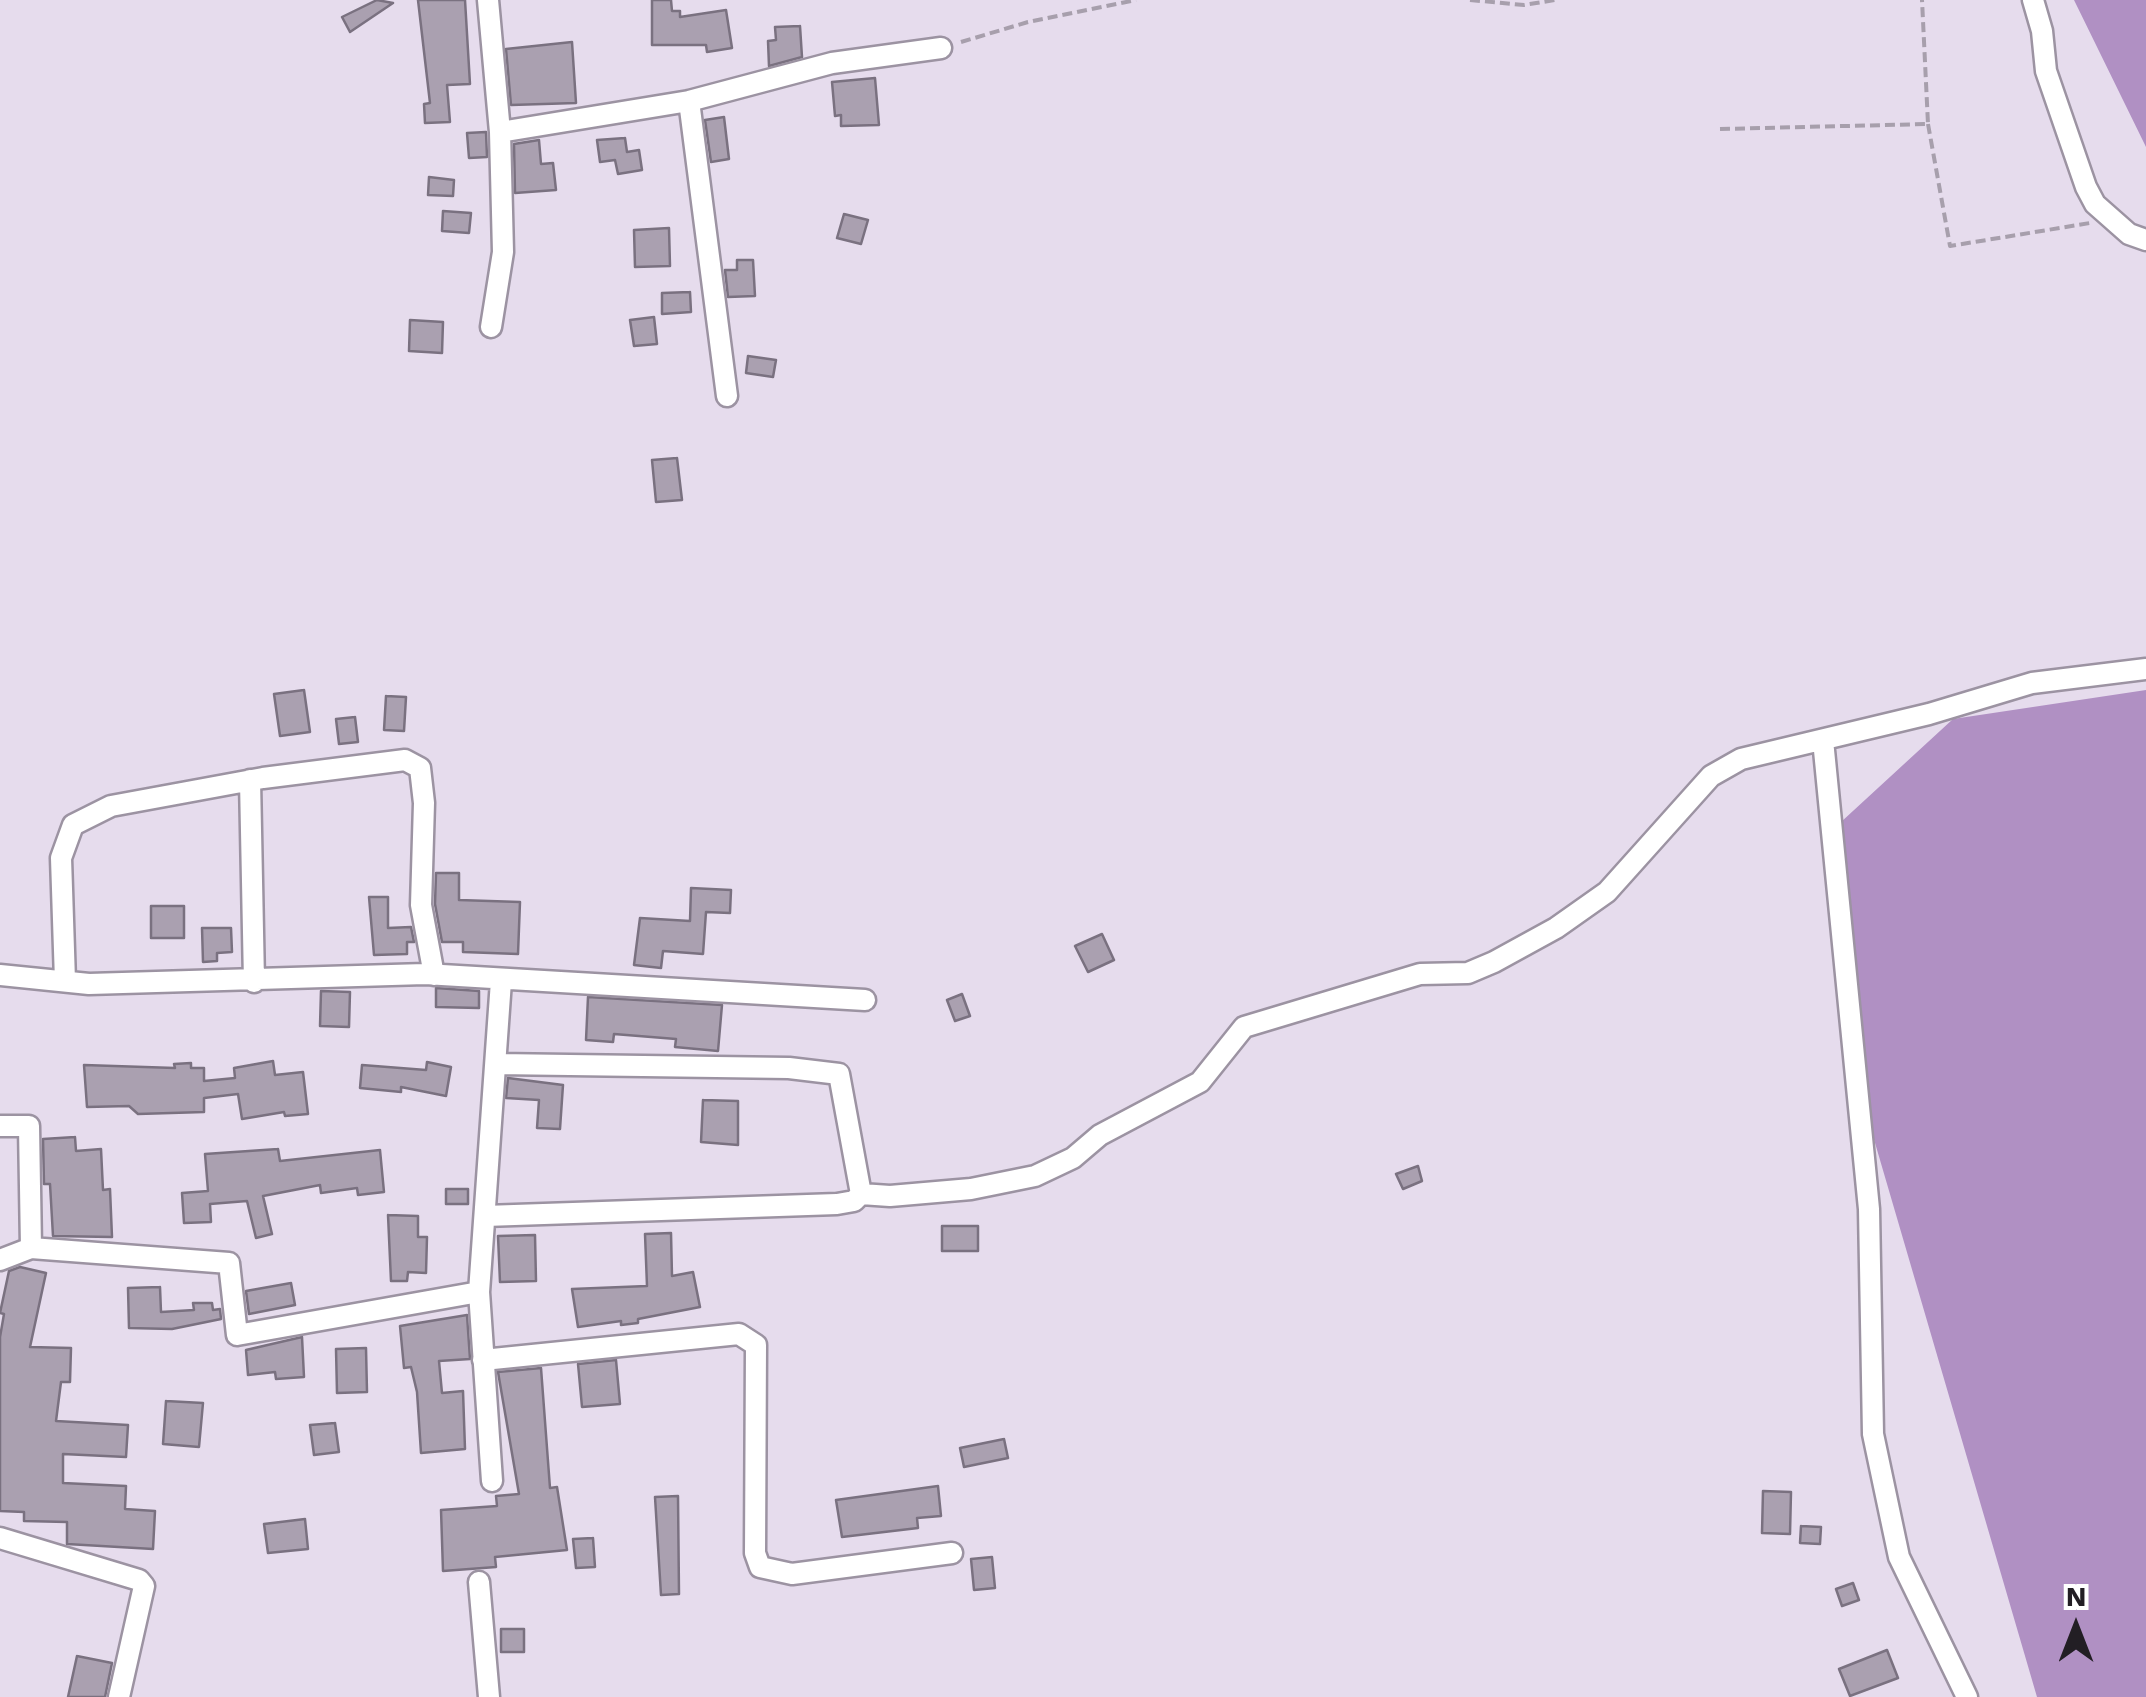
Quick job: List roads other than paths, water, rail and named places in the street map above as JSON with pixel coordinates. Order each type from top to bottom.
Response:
[{"type":"street","points":[[488,0],[500,132],[502,252],[491,327]]},
{"type":"street","points":[[2033,0],[2046,71],[2086,188],[2095,204],[2112,219],[2146,240]]},
{"type":"street","points":[[500,132],[689,101],[832,63],[941,48]]},
{"type":"street","points":[[689,101],[728,396]]},
{"type":"street","points":[[485,1216],[838,1204],[854,1201],[861,1194],[970,1189],[1035,1176],[1073,1158],[1100,1135],[1200,1082],[1244,1027],[1420,974],[1468,972],[1556,928],[1607,892],[1711,776],[1741,758],[1823,740],[2032,683],[2146,669]]},
{"type":"street","points":[[1823,740],[1868,1209],[1873,1434],[1899,1557],[1967,1697]]},
{"type":"street","points":[[65,981],[62,858],[73,825],[111,806],[250,780],[405,760],[420,768],[424,804],[421,905],[434,975]]},
{"type":"street","points":[[250,780],[254,982]]},
{"type":"street","points":[[0,975],[65,981],[254,982],[434,975],[864,1000]]},
{"type":"street","points":[[492,1482],[478,1292],[501,980]]},
{"type":"street","points":[[497,1064],[790,1068],[839,1074],[861,1194]]},
{"type":"street","points":[[0,1126],[29,1126],[31,1248]]},
{"type":"street","points":[[0,1260],[31,1248],[229,1263],[237,1335],[478,1292]]},
{"type":"street","points":[[483,1360],[739,1334],[756,1345],[754,1553],[760,1566],[792,1574],[952,1553]]},
{"type":"street","points":[[0,1538],[139,1580],[144,1586],[120,1697]]},
{"type":"street","points":[[480,1582],[489,1697]]}]
